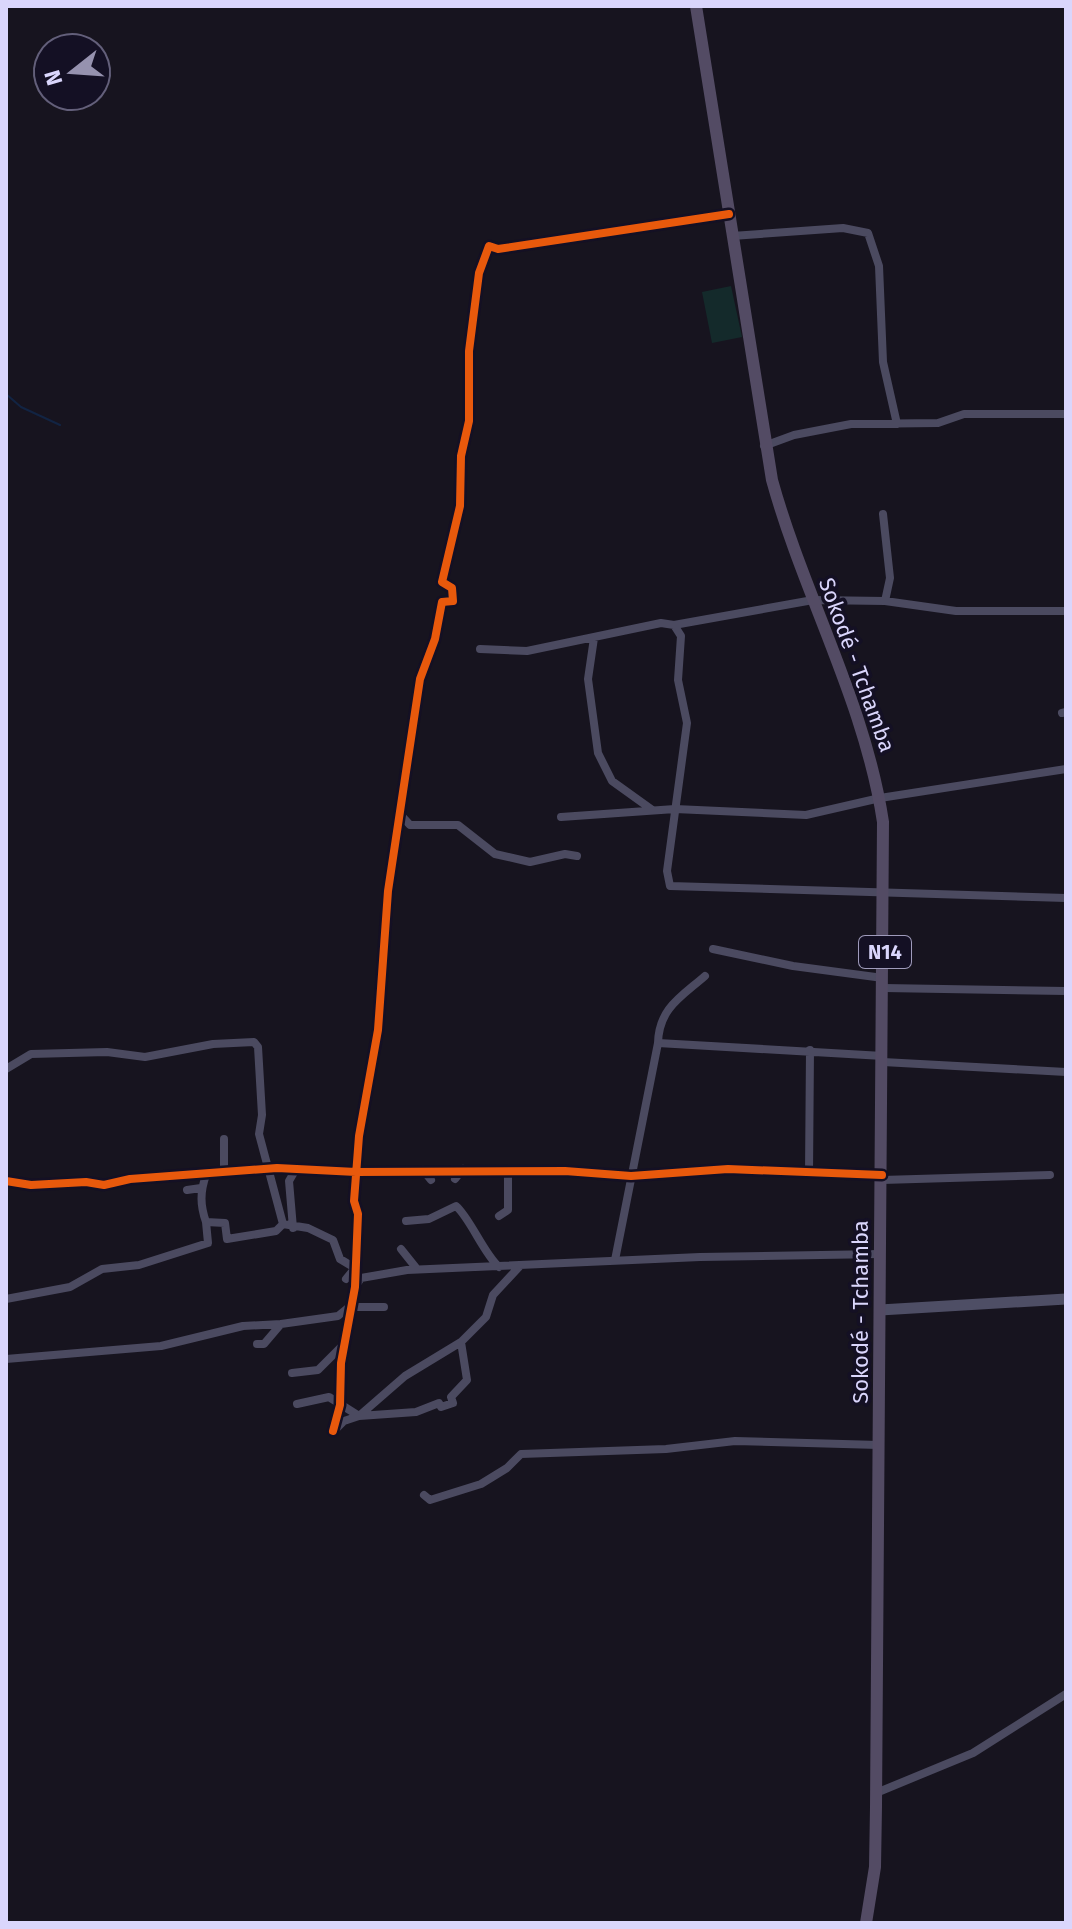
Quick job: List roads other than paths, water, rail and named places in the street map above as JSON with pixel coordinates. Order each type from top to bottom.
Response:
[{"type":"main road","name":"Sokodé - Tchamba","points":[[696,6],[764,446],[783,521],[861,722],[880,798],[885,893],[876,1793],[875,1867],[866,1923]]},
{"type":"main road","points":[[880,1310],[1066,1299]]},
{"type":"street","points":[[461,1342],[467,1380],[451,1397],[453,1403],[441,1407],[439,1403],[416,1412],[359,1416],[344,1421],[333,1431],[340,1405],[344,1344],[355,1287],[356,1172],[378,1030],[384,932],[399,813],[420,679],[435,639],[442,602],[453,601],[452,588],[442,582],[460,506],[461,456],[469,421],[469,351],[479,273],[489,246],[498,249],[729,214]]},
{"type":"street","points":[[732,236],[843,228],[868,233],[879,266],[883,362],[897,424]]},
{"type":"street","points":[[764,446],[794,435],[851,424],[938,423],[964,414],[1066,414]]},
{"type":"street","points":[[883,514],[890,578],[885,601]]},
{"type":"street","points":[[480,649],[527,651],[661,623],[674,625],[813,600],[885,601],[956,611],[1066,611]]},
{"type":"street","points":[[674,625],[681,636],[678,680],[687,723],[667,871],[670,886],[1066,898]]},
{"type":"street","points":[[594,638],[588,679],[598,753],[612,781],[652,810]]},
{"type":"street","points":[[561,817],[675,809],[806,815],[880,798],[1066,769]]},
{"type":"street","points":[[399,813],[410,825],[458,825],[495,854],[530,862],[565,854],[577,856]]},
{"type":"street","points":[[713,949],[884,983],[1066,991]]},
{"type":"street","points":[[615,1260],[662,1017],[672,1003],[705,976]]},
{"type":"street","points":[[6,1069],[31,1054],[107,1052],[145,1057],[213,1044],[254,1042],[258,1047],[262,1115],[259,1134],[267,1169],[288,1226]]},
{"type":"street","points":[[658,1043],[711,1049],[810,1050],[883,1059],[1066,1072]]},
{"type":"street","points":[[809,1173],[810,1050]]},
{"type":"street","points":[[224,1139],[224,1173]]},
{"type":"street","points":[[6,1181],[31,1185],[86,1182],[104,1185],[130,1179],[267,1169],[356,1172],[463,1169],[631,1176],[728,1169],[882,1177],[1050,1175]]},
{"type":"street","points":[[288,1226],[289,1181],[296,1169]]},
{"type":"street","points":[[455,1179],[463,1169]]},
{"type":"street","points":[[423,1170],[431,1180]]},
{"type":"street","points":[[499,1216],[508,1210],[508,1173]]},
{"type":"street","points":[[206,1175],[201,1188],[201,1209],[208,1243]]},
{"type":"street","points":[[187,1190],[201,1188]]},
{"type":"street","points":[[406,1221],[429,1219],[456,1206],[486,1246],[491,1260],[499,1267]]},
{"type":"street","points":[[206,1222],[225,1223],[227,1239]]},
{"type":"street","points":[[6,1299],[70,1287],[102,1269],[139,1265],[208,1243],[288,1226],[326,1233],[333,1240],[340,1259],[355,1268]]},
{"type":"street","points":[[401,1249],[417,1269]]},
{"type":"street","points":[[355,1287],[361,1278],[417,1269],[615,1260],[880,1254]]},
{"type":"street","points":[[359,1416],[405,1376],[461,1342],[486,1317],[493,1295],[519,1266]]},
{"type":"street","points":[[346,1279],[355,1268]]},
{"type":"street","points":[[6,1359],[161,1346],[243,1326],[338,1316],[349,1307],[384,1307]]},
{"type":"street","points":[[257,1344],[264,1344],[281,1324]]},
{"type":"street","points":[[292,1373],[318,1370],[344,1344]]},
{"type":"street","points":[[297,1404],[329,1397],[359,1416]]},
{"type":"street","points":[[424,1495],[430,1500],[481,1484],[507,1468],[521,1454],[666,1449],[735,1441],[879,1445]]},
{"type":"street","points":[[876,1793],[973,1753],[1066,1694]]},
{"type":"waterway","points":[[6,394],[21,407],[60,425]]}]
